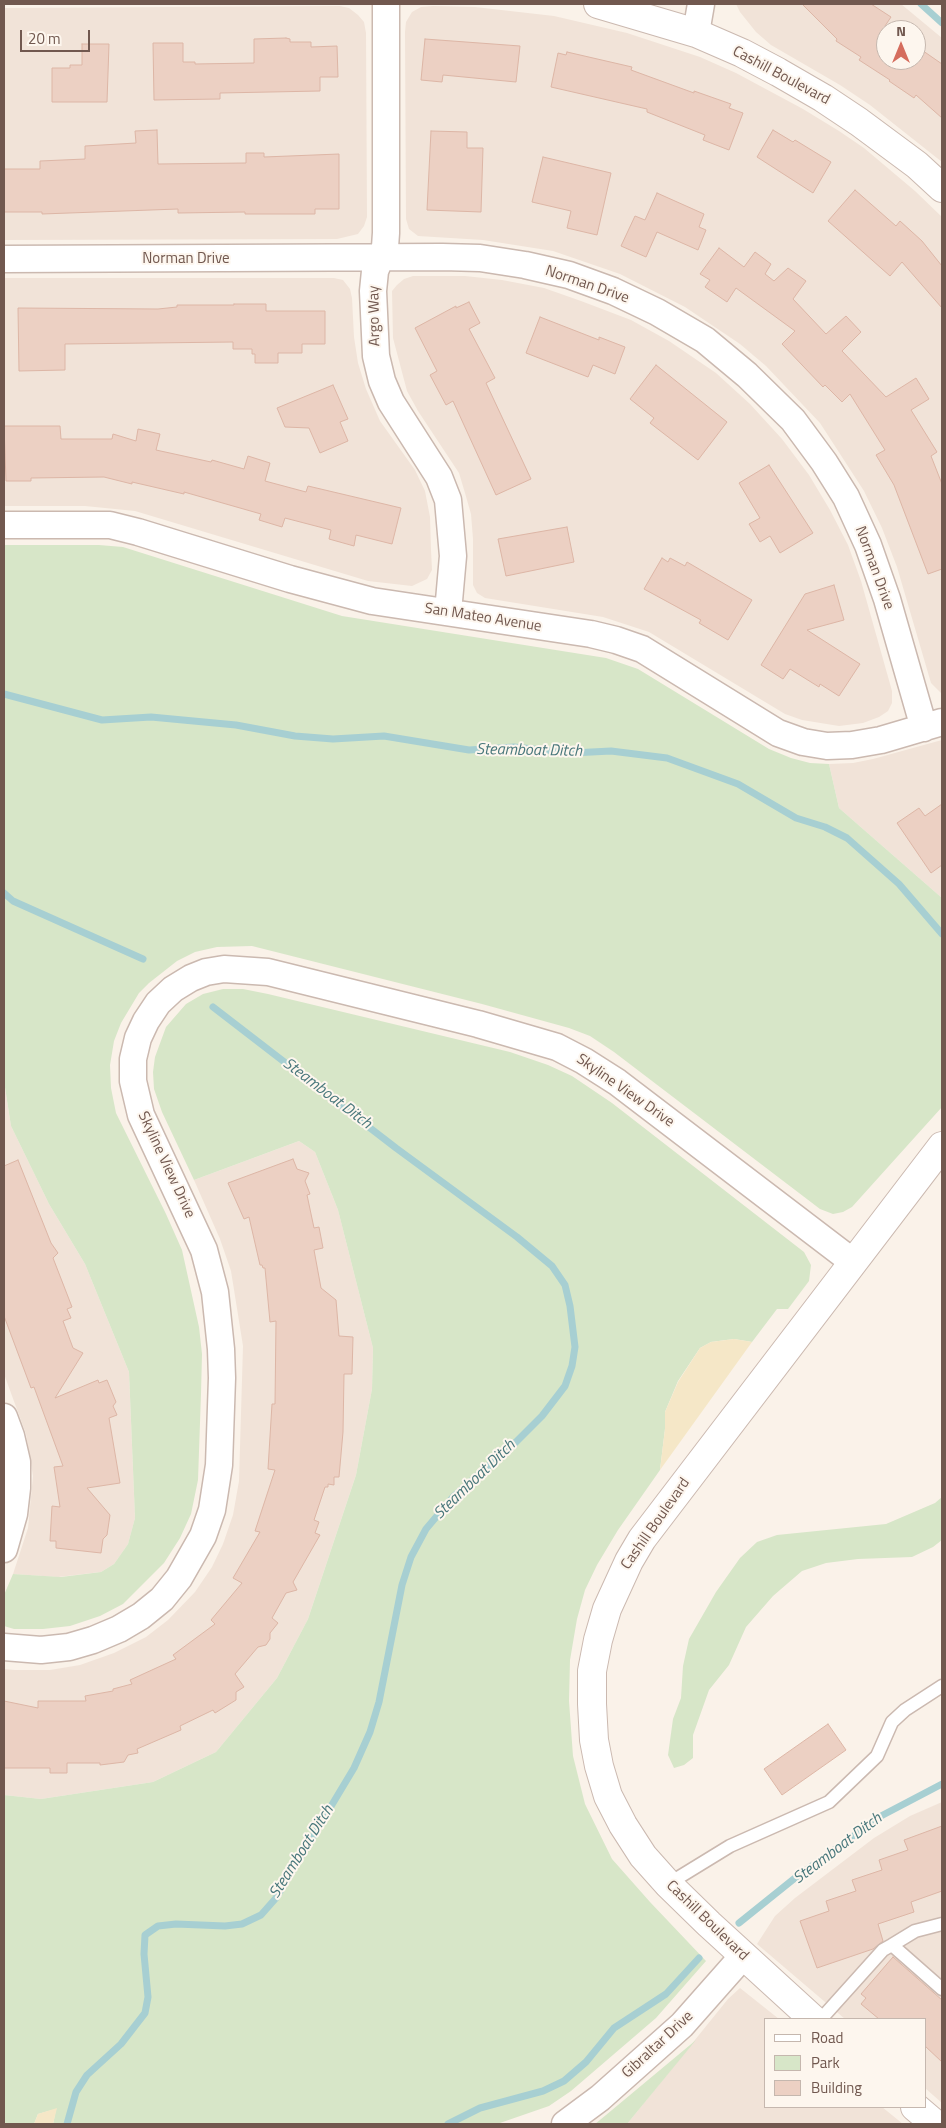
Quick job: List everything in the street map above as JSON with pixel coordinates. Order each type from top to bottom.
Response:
[{"type":"street","name":"Argo Way","points":[[386,4],[386,233],[385,246],[375,271],[373,291],[376,356],[382,381],[391,402],[439,477],[448,500],[453,556],[448,612]]},
{"type":"street","name":"Cashill Boulevard","points":[[598,4],[696,33],[742,54],[823,98],[892,145],[942,188]]},
{"type":"street","points":[[696,33],[701,4]]},
{"type":"street","name":"Norman Drive","points":[[4,259],[480,258],[525,265],[569,275],[613,291],[657,312],[705,340],[747,375],[793,420],[824,462],[846,497],[868,545],[933,725]]},
{"type":"street","name":"San Mateo Avenue","points":[[4,525],[110,525],[352,597],[591,634],[642,649],[778,733],[803,742],[827,746],[852,745],[881,740],[933,725]]},
{"type":"street","name":"Skyline View Drive","points":[[4,1647],[41,1650],[69,1646],[93,1640],[119,1630],[162,1598],[179,1578],[204,1536],[212,1510],[219,1465],[222,1378],[222,1349],[215,1292],[204,1250],[142,1115],[136,1100],[133,1081],[133,1059],[138,1038],[146,1021],[158,1003],[173,989],[191,978],[206,972],[224,969],[268,972],[478,1024],[557,1047],[584,1061],[617,1082],[853,1262]]},
{"type":"street","name":"Cashill Boulevard","points":[[812,2018],[743,1956],[668,1884],[643,1856],[623,1825],[608,1796],[599,1766],[594,1740],[592,1671],[607,1609],[628,1561],[642,1539],[942,1146]]},
{"type":"street","points":[[4,1417],[17,1462],[17,1488],[14,1514],[4,1549]]},
{"type":"street","name":"Gibraltar Drive","points":[[565,2124],[600,2098],[682,2025],[743,1956]]},
{"type":"street","points":[[916,2108],[935,2124]]},
{"type":"lane","points":[[668,1884],[730,1846],[829,1802],[877,1756],[892,1722],[905,1710],[942,1686]]},
{"type":"lane","points":[[822,2018],[883,1950],[915,1931],[942,1924]]},
{"type":"lane","points":[[892,1945],[942,1989]]},
{"type":"shaded area","points":[[736,4],[901,4],[920,20],[876,20],[876,70],[926,70],[926,25],[942,38],[942,162],[870,105],[840,85],[771,45],[756,32]]},
{"type":"shaded area","points":[[340,6],[349,8],[358,15],[364,22],[366,33],[367,217],[364,226],[358,234],[337,239],[4,240],[4,8]]},
{"type":"shaded area","points":[[421,7],[475,7],[554,16],[627,33],[700,57],[736,73],[803,109],[839,131],[864,148],[915,191],[942,217],[942,694],[931,683],[897,567],[882,528],[864,491],[820,423],[766,366],[740,344],[685,307],[620,274],[553,251],[483,240],[418,236],[409,229],[406,219],[406,22],[412,12]]},
{"type":"shaded area","points":[[413,276],[465,276],[502,280],[544,288],[581,301],[631,320],[669,341],[716,373],[750,404],[782,439],[809,475],[848,545],[861,581],[892,691],[892,703],[888,711],[879,717],[863,723],[839,726],[802,720],[785,714],[649,632],[603,617],[485,598],[477,593],[473,585],[471,514],[459,473],[407,391],[393,338],[392,291],[404,279]]},
{"type":"shaded area","points":[[4,278],[334,278],[343,280],[350,289],[352,298],[354,337],[358,363],[366,389],[380,421],[415,470],[425,491],[430,517],[432,570],[427,579],[412,586],[368,581],[135,511],[85,506],[4,506]]},
{"type":"shaded area","points":[[942,740],[942,898],[839,808],[829,764],[853,763],[873,759]]},
{"type":"shaded area","points":[[4,1081],[11,1126],[49,1204],[85,1264],[129,1372],[135,1518],[128,1544],[114,1564],[101,1572],[58,1577],[13,1574],[28,1528],[33,1476],[26,1434],[4,1374]]},
{"type":"shaded area","points":[[299,1141],[315,1152],[338,1210],[373,1348],[372,1389],[356,1475],[308,1619],[277,1678],[216,1752],[153,1782],[41,1799],[4,1795],[4,1669],[50,1670],[80,1665],[114,1653],[146,1637],[168,1620],[195,1592],[212,1567],[223,1544],[233,1515],[239,1481],[243,1346],[231,1271],[220,1239],[194,1180]]},
{"type":"shaded area","points":[[942,1802],[942,2103],[926,2089],[926,2018],[844,2018],[757,1944],[775,1916],[795,1898],[874,1838],[910,1816]]},
{"type":"shaded area","points":[[740,1988],[778,2018],[764,2018],[764,2108],[883,2108],[903,2124],[627,2124],[728,1999]]},
{"type":"green space","points":[[4,545],[99,545],[123,547],[342,616],[606,658],[638,669],[769,749],[810,763],[829,764],[839,808],[942,898],[942,1107],[852,1207],[843,1212],[833,1214],[820,1209],[614,1052],[590,1036],[569,1028],[482,1004],[252,946],[217,947],[195,952],[177,961],[139,993],[121,1023],[114,1041],[110,1065],[111,1088],[116,1113],[182,1250],[199,1327],[202,1354],[198,1480],[191,1514],[180,1538],[164,1563],[123,1604],[100,1616],[70,1626],[43,1629],[14,1629],[4,1626],[4,1595],[13,1574],[61,1577],[101,1572],[114,1564],[128,1544],[135,1518],[129,1372],[85,1264],[49,1204],[11,1126],[4,1081]]},
{"type":"green space","points":[[223,989],[243,989],[268,994],[510,1052],[548,1065],[572,1076],[612,1103],[804,1252],[811,1265],[809,1281],[788,1309],[777,1309],[752,1342],[734,1339],[711,1342],[700,1348],[678,1381],[665,1412],[660,1470],[618,1530],[597,1565],[585,1590],[577,1619],[570,1660],[569,1701],[573,1756],[585,1804],[612,1859],[706,1961],[656,2018],[571,2091],[549,2106],[497,2124],[53,2124],[56,2109],[38,2114],[34,2124],[4,2124],[4,1795],[41,1799],[153,1782],[216,1752],[277,1678],[308,1619],[356,1475],[372,1389],[373,1348],[338,1210],[315,1152],[299,1141],[194,1180],[162,1112],[154,1089],[153,1072],[155,1057],[166,1027],[186,1004],[203,994]]},
{"type":"green space","points":[[942,1497],[942,1540],[933,1547],[912,1557],[858,1559],[826,1563],[802,1571],[773,1596],[746,1627],[729,1665],[709,1690],[693,1735],[693,1758],[684,1765],[674,1768],[668,1755],[673,1719],[681,1698],[683,1666],[689,1639],[716,1592],[740,1558],[757,1542],[777,1535],[886,1524],[935,1503]]},
{"type":"green space","points":[[696,2040],[627,2124],[595,2124],[606,2115]]},
{"type":"sand","points":[[734,1339],[752,1342],[660,1470],[665,1412],[678,1382],[700,1348],[711,1342]]},
{"type":"sand","points":[[57,2108],[53,2124],[34,2124],[38,2114]]},
{"type":"building","points":[[802,4],[871,4],[891,17],[889,20],[876,20],[876,70],[926,70],[926,53],[942,64],[942,118],[916,95],[914,98],[859,60],[861,57],[836,41],[837,39]]},
{"type":"building","points":[[254,39],[290,39],[290,42],[311,42],[311,47],[337,46],[338,77],[320,77],[320,91],[220,93],[220,99],[154,100],[153,43],[183,43],[183,62],[195,62],[195,64],[254,63]]},
{"type":"building","points":[[425,39],[520,46],[516,82],[443,75],[442,82],[421,80]]},
{"type":"building","points":[[82,44],[109,44],[107,102],[52,102],[52,68],[70,68],[70,65],[82,65]]},
{"type":"building","points":[[567,52],[632,67],[631,70],[731,104],[729,108],[743,113],[729,150],[703,140],[705,135],[647,112],[647,109],[551,87],[558,53],[566,55]]},
{"type":"building","points":[[157,130],[158,164],[246,163],[246,153],[264,153],[264,157],[339,154],[339,209],[315,209],[315,214],[178,213],[178,209],[42,214],[42,212],[4,212],[4,169],[40,169],[40,161],[85,159],[85,146],[136,143],[135,131]]},
{"type":"building","points":[[773,130],[793,142],[795,140],[831,162],[813,193],[757,157]]},
{"type":"building","points":[[431,131],[467,132],[467,148],[483,148],[481,212],[427,210]]},
{"type":"building","points":[[543,157],[611,173],[597,235],[567,228],[571,211],[532,202]]},
{"type":"building","points":[[855,190],[896,226],[900,221],[922,241],[942,266],[942,308],[902,262],[890,276],[828,221]]},
{"type":"building","points":[[657,193],[704,214],[699,227],[706,230],[698,250],[657,232],[646,257],[621,246],[635,216],[645,220]]},
{"type":"building","points":[[719,248],[744,267],[755,252],[771,264],[765,274],[774,281],[788,268],[806,281],[793,299],[826,334],[846,316],[861,332],[842,351],[886,397],[916,378],[929,399],[911,410],[937,452],[931,456],[942,484],[942,569],[928,574],[894,485],[876,455],[885,450],[850,394],[842,402],[825,385],[823,387],[782,344],[795,331],[736,288],[727,302],[705,287],[710,280],[700,274]]},
{"type":"building","points":[[469,302],[480,323],[469,329],[495,378],[486,383],[531,479],[496,495],[453,401],[446,405],[430,375],[437,371],[415,328],[456,306],[456,308]]},
{"type":"building","points":[[266,304],[266,311],[325,311],[325,344],[302,344],[302,353],[278,353],[278,363],[255,363],[255,354],[252,354],[252,349],[233,349],[233,342],[65,344],[65,370],[19,371],[18,308],[158,309],[177,307],[177,305]]},
{"type":"building","points":[[540,317],[599,340],[599,337],[625,347],[615,374],[593,365],[588,377],[526,353]]},
{"type":"building","points":[[656,365],[727,422],[698,460],[650,423],[654,418],[630,399]]},
{"type":"building","points":[[333,385],[348,419],[340,422],[348,441],[320,453],[309,428],[285,427],[277,408]]},
{"type":"building","points":[[4,426],[60,426],[61,439],[112,439],[113,434],[136,441],[138,429],[160,434],[156,450],[211,462],[212,460],[244,469],[248,456],[270,463],[265,481],[306,492],[308,486],[401,508],[392,544],[356,535],[354,546],[329,539],[331,530],[285,518],[282,527],[259,520],[261,514],[184,492],[184,494],[104,477],[31,478],[31,481],[6,481]]},
{"type":"building","points":[[769,465],[813,533],[780,553],[770,536],[760,542],[749,524],[760,518],[739,483]]},
{"type":"building","points":[[567,527],[574,562],[506,576],[498,539]]},
{"type":"building","points":[[662,558],[668,562],[670,558],[685,566],[687,562],[752,600],[728,640],[699,623],[701,620],[644,589]]},
{"type":"building","points":[[834,585],[844,620],[807,630],[860,664],[839,696],[820,684],[819,687],[790,669],[783,679],[761,665],[805,594]]},
{"type":"building","points":[[942,804],[942,865],[931,873],[897,823],[919,808],[925,816]]},
{"type":"building","points":[[293,1159],[297,1169],[309,1173],[305,1181],[310,1194],[307,1195],[314,1228],[319,1227],[323,1248],[314,1250],[321,1288],[336,1300],[339,1336],[353,1337],[352,1374],[344,1374],[343,1432],[339,1477],[334,1477],[334,1485],[328,1484],[328,1487],[325,1487],[314,1520],[319,1522],[315,1533],[320,1535],[293,1582],[297,1590],[286,1593],[272,1618],[278,1623],[270,1633],[270,1639],[266,1645],[258,1647],[235,1674],[244,1687],[236,1692],[236,1700],[215,1713],[213,1710],[180,1726],[181,1730],[137,1749],[138,1753],[128,1755],[124,1762],[100,1765],[100,1763],[67,1763],[67,1773],[50,1773],[50,1768],[4,1768],[4,1701],[38,1708],[38,1701],[86,1701],[85,1696],[113,1691],[113,1689],[132,1684],[130,1680],[176,1659],[173,1655],[215,1624],[211,1620],[242,1583],[233,1578],[260,1532],[255,1531],[275,1470],[268,1469],[272,1404],[275,1404],[276,1321],[270,1322],[265,1268],[260,1265],[249,1217],[244,1219],[228,1183]]},
{"type":"building","points":[[18,1160],[51,1243],[58,1253],[53,1258],[72,1307],[67,1309],[71,1318],[63,1321],[73,1348],[83,1353],[55,1398],[98,1380],[99,1383],[107,1380],[116,1402],[113,1406],[117,1415],[109,1418],[120,1483],[87,1488],[110,1515],[107,1535],[103,1539],[101,1553],[56,1548],[56,1541],[50,1541],[52,1506],[60,1507],[54,1467],[63,1466],[34,1387],[31,1388],[4,1316],[4,1166]]},
{"type":"building","points":[[828,1724],[846,1750],[782,1795],[764,1769]]},
{"type":"building","points":[[942,1826],[942,1891],[911,1902],[914,1912],[878,1924],[883,1941],[873,1949],[817,1968],[800,1921],[829,1911],[826,1901],[856,1891],[852,1880],[882,1870],[879,1860],[908,1850],[904,1840]]},
{"type":"building","points":[[893,1957],[942,2000],[942,2062],[926,2047],[926,2018],[878,2018],[861,2004],[866,1998],[861,1994]]},
{"type":"waterway","name":"Steamboat Ditch","points":[[921,4],[942,23]]},
{"type":"waterway","name":"Steamboat Ditch","points":[[4,694],[102,720],[151,717],[236,725],[295,736],[333,739],[384,736],[469,750],[514,747],[572,753],[611,751],[667,758],[738,784],[796,818],[825,827],[847,838],[899,884],[942,934]]},
{"type":"waterway","name":"Steamboat Ditch","points":[[4,893],[13,901],[143,959]]},
{"type":"waterway","name":"Steamboat Ditch","points":[[67,2124],[76,2092],[87,2075],[121,2044],[145,2013],[148,1997],[144,1954],[145,1935],[158,1926],[176,1924],[225,1926],[242,1924],[261,1915],[276,1898],[354,1768],[370,1732],[379,1702],[402,1585],[411,1557],[426,1529],[453,1497],[516,1442],[542,1416],[565,1386],[572,1366],[575,1347],[570,1306],[565,1285],[552,1266],[517,1237],[396,1148],[213,1007]]},
{"type":"waterway","name":"Steamboat Ditch","points":[[739,1923],[795,1878],[881,1816],[942,1784]]},
{"type":"waterway","name":"Steamboat Ditch","points":[[448,2124],[480,2108],[543,2091],[564,2081],[586,2062],[614,2028],[666,1994],[699,1958]]}]
